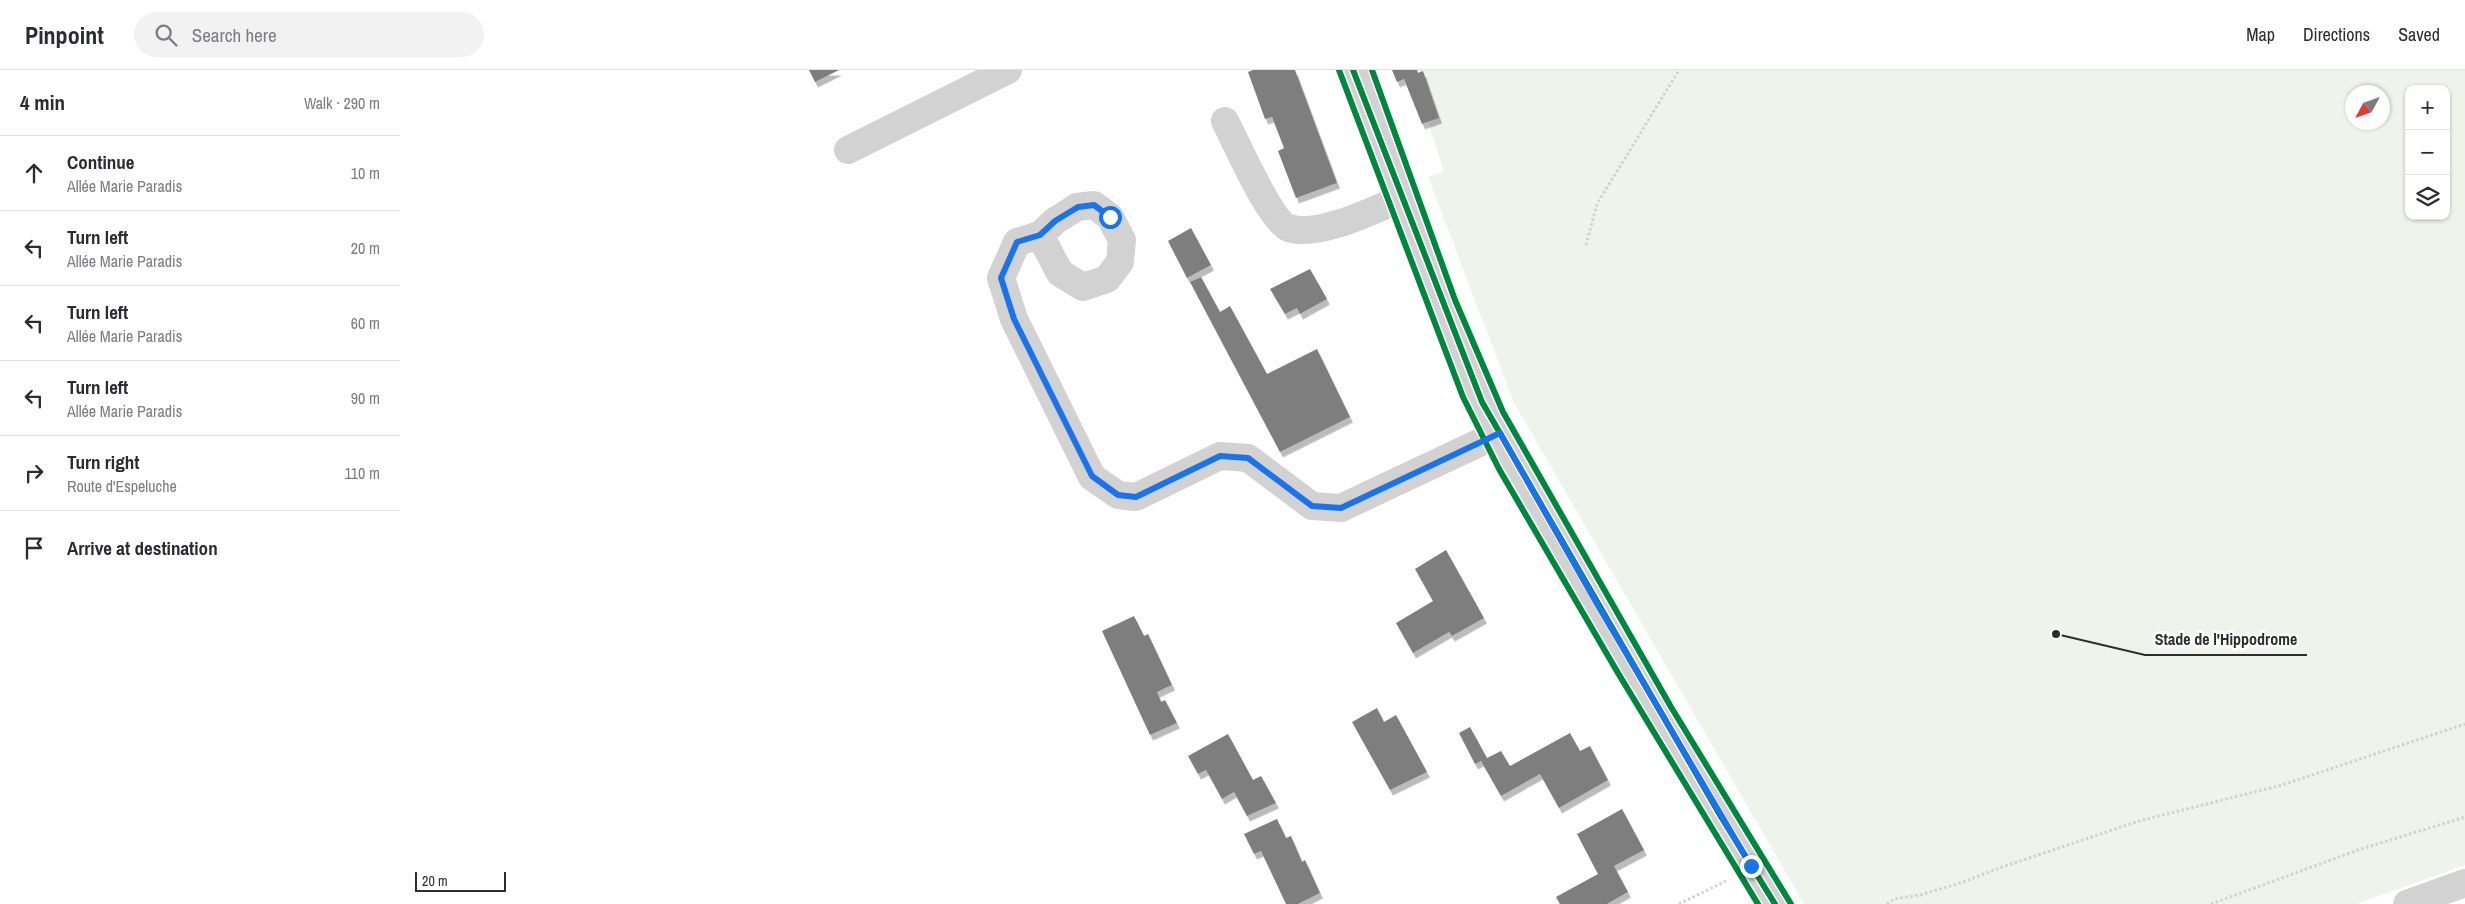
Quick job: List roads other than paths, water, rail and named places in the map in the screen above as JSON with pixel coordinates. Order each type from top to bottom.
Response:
[{"type":"street","points":[[848,150],[1008,70]]},
{"type":"street","points":[[1354,70],[1482,402],[1700,781],[1775,904]]},
{"type":"street","points":[[1226,120],[1272,213],[1288,228],[1318,230],[1402,198]]},
{"type":"street","points":[[1040,235],[1017,242],[1001,278],[1014,319],[1092,476],[1118,495],[1136,497],[1220,456],[1248,458],[1312,506],[1341,508],[1500,433]]},
{"type":"street","points":[[2407,904],[2465,883]]},
{"type":"place","name":"Stade de l'Hippodrome","points":[[2056,634]]}]
